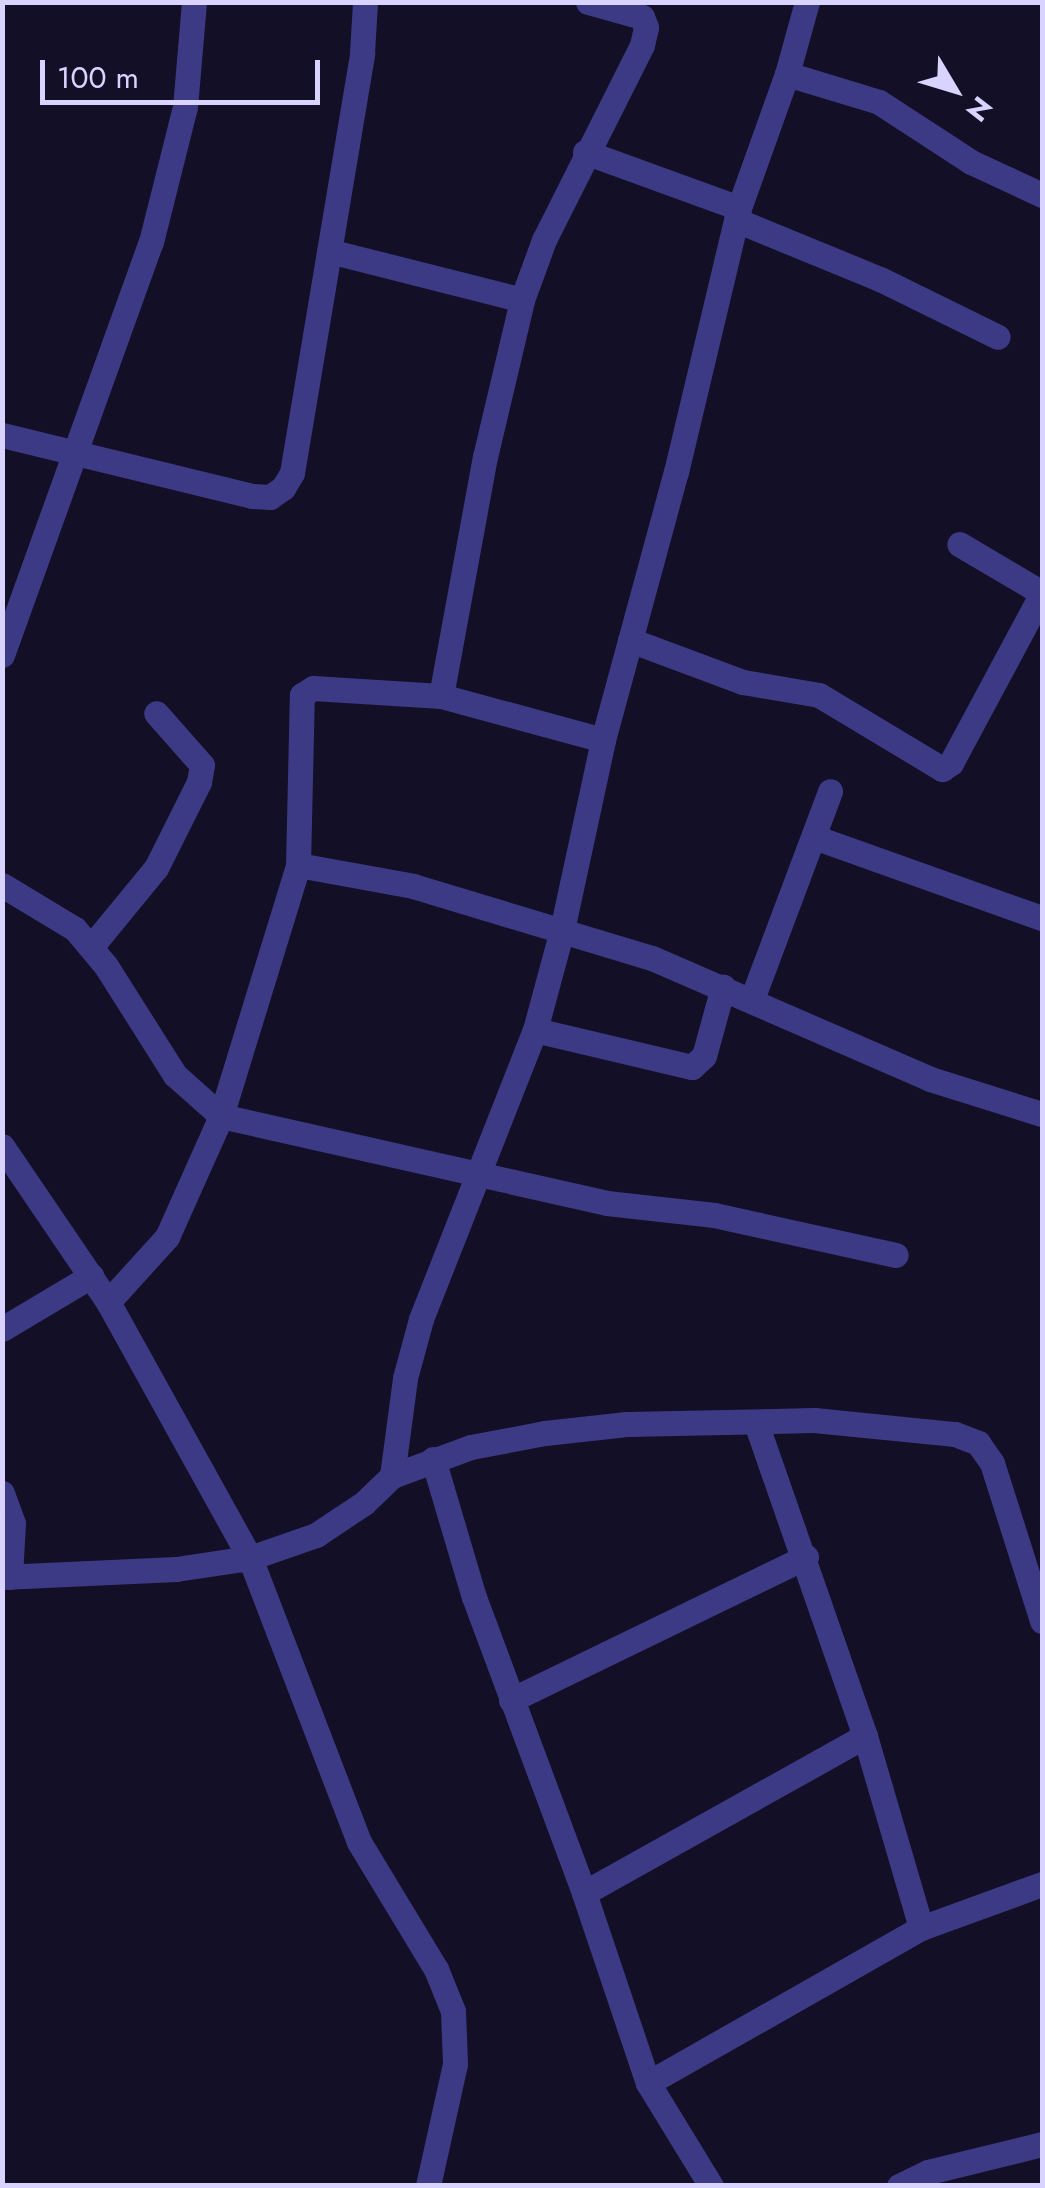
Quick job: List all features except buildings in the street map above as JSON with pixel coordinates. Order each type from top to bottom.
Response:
[{"type":"street","points":[[2,654],[151,242],[184,107],[194,2]]},
{"type":"street","points":[[2,435],[252,496],[270,497],[283,488],[292,473],[362,53],[365,2]]},
{"type":"street","points":[[392,1476],[405,1378],[420,1319],[535,1030],[562,930],[602,740],[676,472],[738,214],[787,74],[807,2]]},
{"type":"street","points":[[440,696],[485,457],[522,300],[585,152],[642,45],[646,27],[642,17],[604,5]]},
{"type":"street","points":[[787,74],[879,102],[971,162],[1042,195]]},
{"type":"street","points":[[585,152],[738,214],[998,337]]},
{"type":"street","points":[[329,251],[522,300]]},
{"type":"street","points":[[630,640],[742,682],[819,695],[942,769],[950,762],[1042,593],[959,544]]},
{"type":"street","points":[[108,1302],[167,1238],[221,1116],[298,864],[302,695],[314,688],[440,696],[602,740]]},
{"type":"street","points":[[91,947],[156,868],[199,782],[202,766],[156,713]]},
{"type":"street","points":[[752,999],[830,791]]},
{"type":"street","points":[[814,837],[1042,918]]},
{"type":"street","points":[[298,864],[414,886],[652,958],[930,1079],[1042,1114]]},
{"type":"street","points":[[2,885],[55,913],[91,947],[175,1075],[221,1116],[607,1202],[714,1215],[896,1255]]},
{"type":"street","points":[[535,1030],[692,1068],[704,1056],[722,987]]},
{"type":"street","points":[[2,1146],[108,1302],[250,1558],[360,1842],[436,1969],[453,2011],[455,2064],[428,2186]]},
{"type":"street","points":[[2,1329],[91,1276]]},
{"type":"street","points":[[2,1493],[13,1523],[6,1577],[176,1569],[250,1558],[316,1535],[364,1503],[392,1476],[433,1459],[544,1432],[627,1424],[814,1420],[955,1434],[978,1443],[992,1463],[1042,1621]]},
{"type":"street","points":[[756,1423],[806,1557],[921,1928]]},
{"type":"street","points":[[433,1459],[511,1700],[584,1893],[648,2083],[711,2186]]},
{"type":"street","points":[[511,1700],[806,1557]]},
{"type":"street","points":[[584,1893],[864,1736]]},
{"type":"street","points":[[648,2083],[921,1928],[1042,1884]]},
{"type":"street","points":[[899,2186],[909,2178],[1042,2144]]}]
